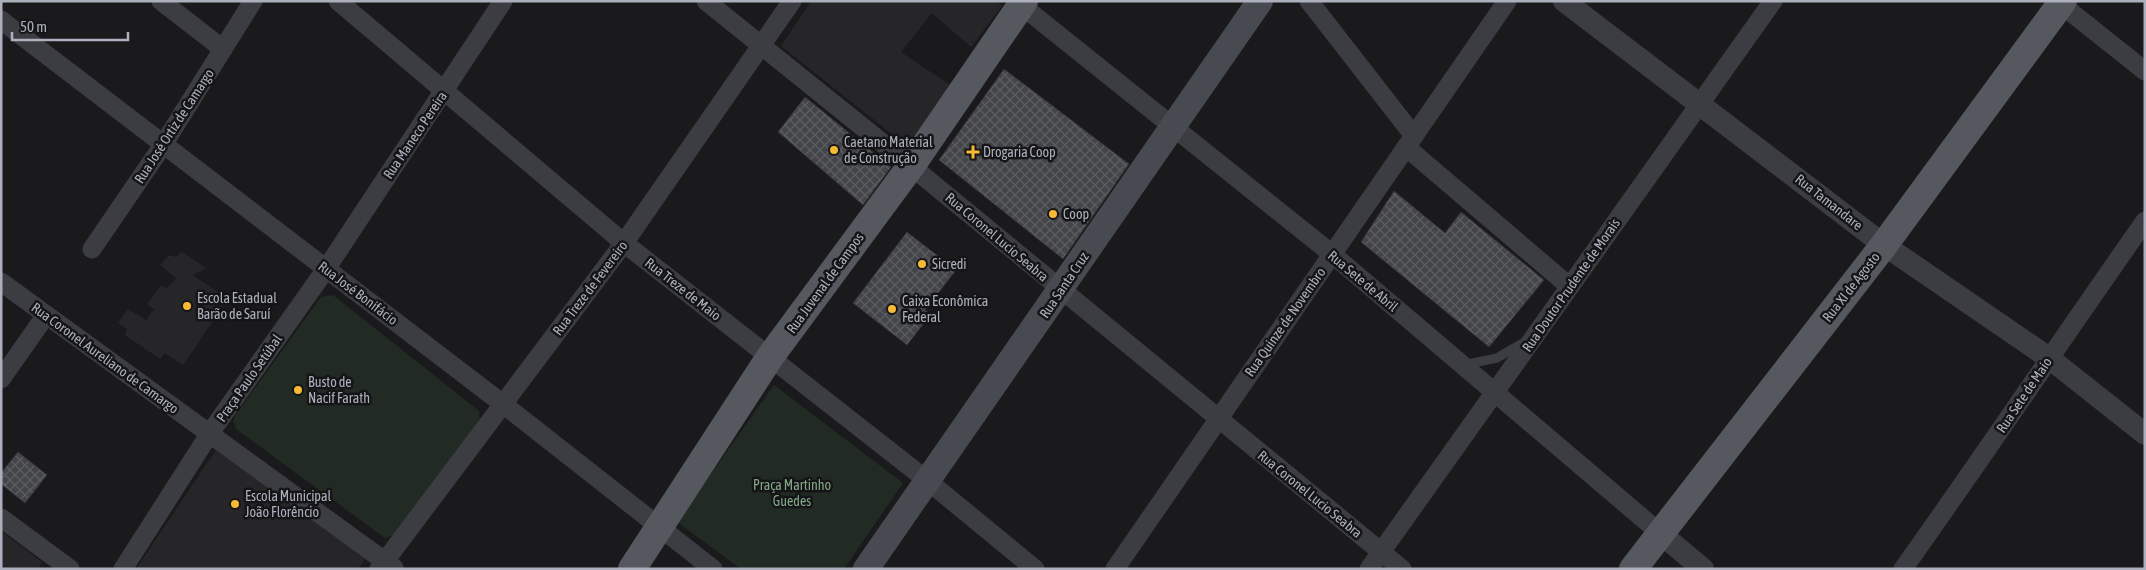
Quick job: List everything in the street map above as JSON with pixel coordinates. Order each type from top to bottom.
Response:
[{"type":"main road","name":"Rua Santa Cruz","points":[[866,569],[1260,1]]},
{"type":"main road","name":"Rua XI de Agosto","points":[[1634,569],[1884,245],[2060,2]]},
{"type":"main road","name":"Rua Juvenal de Campos","points":[[632,569],[770,358],[911,166],[1020,3]]},
{"type":"street","points":[[161,1],[224,49]]},
{"type":"street","name":"Rua José Ortiz de Camargo","points":[[92,249],[163,145],[253,1]]},
{"type":"street","name":"Rua Treze de Maio","points":[[338,1],[624,243],[928,481],[1035,569]]},
{"type":"street","name":"Rua Maneco Pereira","points":[[326,269],[503,1]]},
{"type":"street","name":"Rua Coronel Lucio Seabra","points":[[706,1],[911,166],[1402,569]]},
{"type":"street","name":"Rua Treze de Fevereiro","points":[[386,566],[503,404],[624,243],[792,1]]},
{"type":"street","points":[[1309,1],[1410,141],[1569,286]]},
{"type":"street","name":"Rua Quinze de Novembro","points":[[1115,569],[1507,1]]},
{"type":"street","name":"Rua Tamandare","points":[[1564,1],[1884,245],[2049,358],[2145,434]]},
{"type":"street","name":"Rua Doutor Prudente de Morais","points":[[1369,569],[1773,1]]},
{"type":"street","points":[[2060,2],[2145,71]]},
{"type":"street","name":"Rua Sete de Abril","points":[[1020,3],[1332,254],[1703,569]]},
{"type":"street","name":"Rua José Bonifácio","points":[[1,20],[503,404],[661,526],[713,569]]},
{"type":"street","name":"Rua Sete de Maio","points":[[1903,569],[2145,221]]},
{"type":"street","name":"Praça Paulo Setúbal","points":[[326,269],[210,434],[386,566]]},
{"type":"street","name":"Rua Coronel Aureliano de Camargo","points":[[1,282],[210,434]]},
{"type":"street","points":[[1,379],[46,315]]},
{"type":"street","points":[[123,569],[210,434]]},
{"type":"street","points":[[1,518],[70,569]]},
{"type":"lane","points":[[1463,365],[1497,358],[1514,350],[1536,334]]},
{"type":"shaded area","points":[[811,1],[996,1],[1002,6],[971,47],[932,13],[901,52],[950,85],[910,142],[902,142],[781,46]]},
{"type":"shaded area","name":"Escola Estadual Barão de Saruí","points":[[182,252],[206,268],[193,275],[228,299],[183,365],[165,353],[160,359],[125,335],[127,329],[118,323],[128,309],[146,320],[154,309],[147,304],[160,286],[167,288],[176,278],[160,265],[169,255],[176,257]]},
{"type":"shaded area","name":"Escola Municipal João Florêncio","points":[[216,450],[366,558],[358,569],[136,569]]},
{"type":"shaded area","points":[[1,531],[42,562],[38,569],[1,569]]},
{"type":"green space","points":[[333,295],[479,411],[480,424],[396,534],[385,538],[236,429],[233,421],[236,414],[321,297]]},
{"type":"green space","name":"Praça Martinho Guedes","points":[[774,385],[903,483],[844,569],[741,569],[677,522]]},
{"type":"building","name":"Coop","points":[[1004,69],[1129,164],[1063,259],[939,160]]},
{"type":"building","name":"Caetano Material de Construção","points":[[805,97],[891,167],[863,205],[778,132]]},
{"type":"building","points":[[1394,191],[1445,233],[1461,212],[1544,280],[1489,347],[1361,242]]},
{"type":"building","points":[[907,232],[956,270],[925,310],[931,314],[907,345],[853,303]]},
{"type":"building","points":[[18,452],[47,475],[25,503],[1,484],[1,473]]},
{"type":"place","name":"Caetano Material de Construção","points":[[834,150]]},
{"type":"place","name":"Drogaria Coop","points":[[973,152]]},
{"type":"place","name":"Coop","points":[[1053,214]]},
{"type":"place","name":"Sicredi","points":[[922,264]]},
{"type":"place","name":"Escola Estadual Barão de Saruí","points":[[187,306]]},
{"type":"place","name":"Caixa Econômica Federal","points":[[892,309]]},
{"type":"place","name":"Busto de Nacif Farath","points":[[298,390]]},
{"type":"place","name":"Escola Municipal João Florêncio","points":[[235,504]]}]
